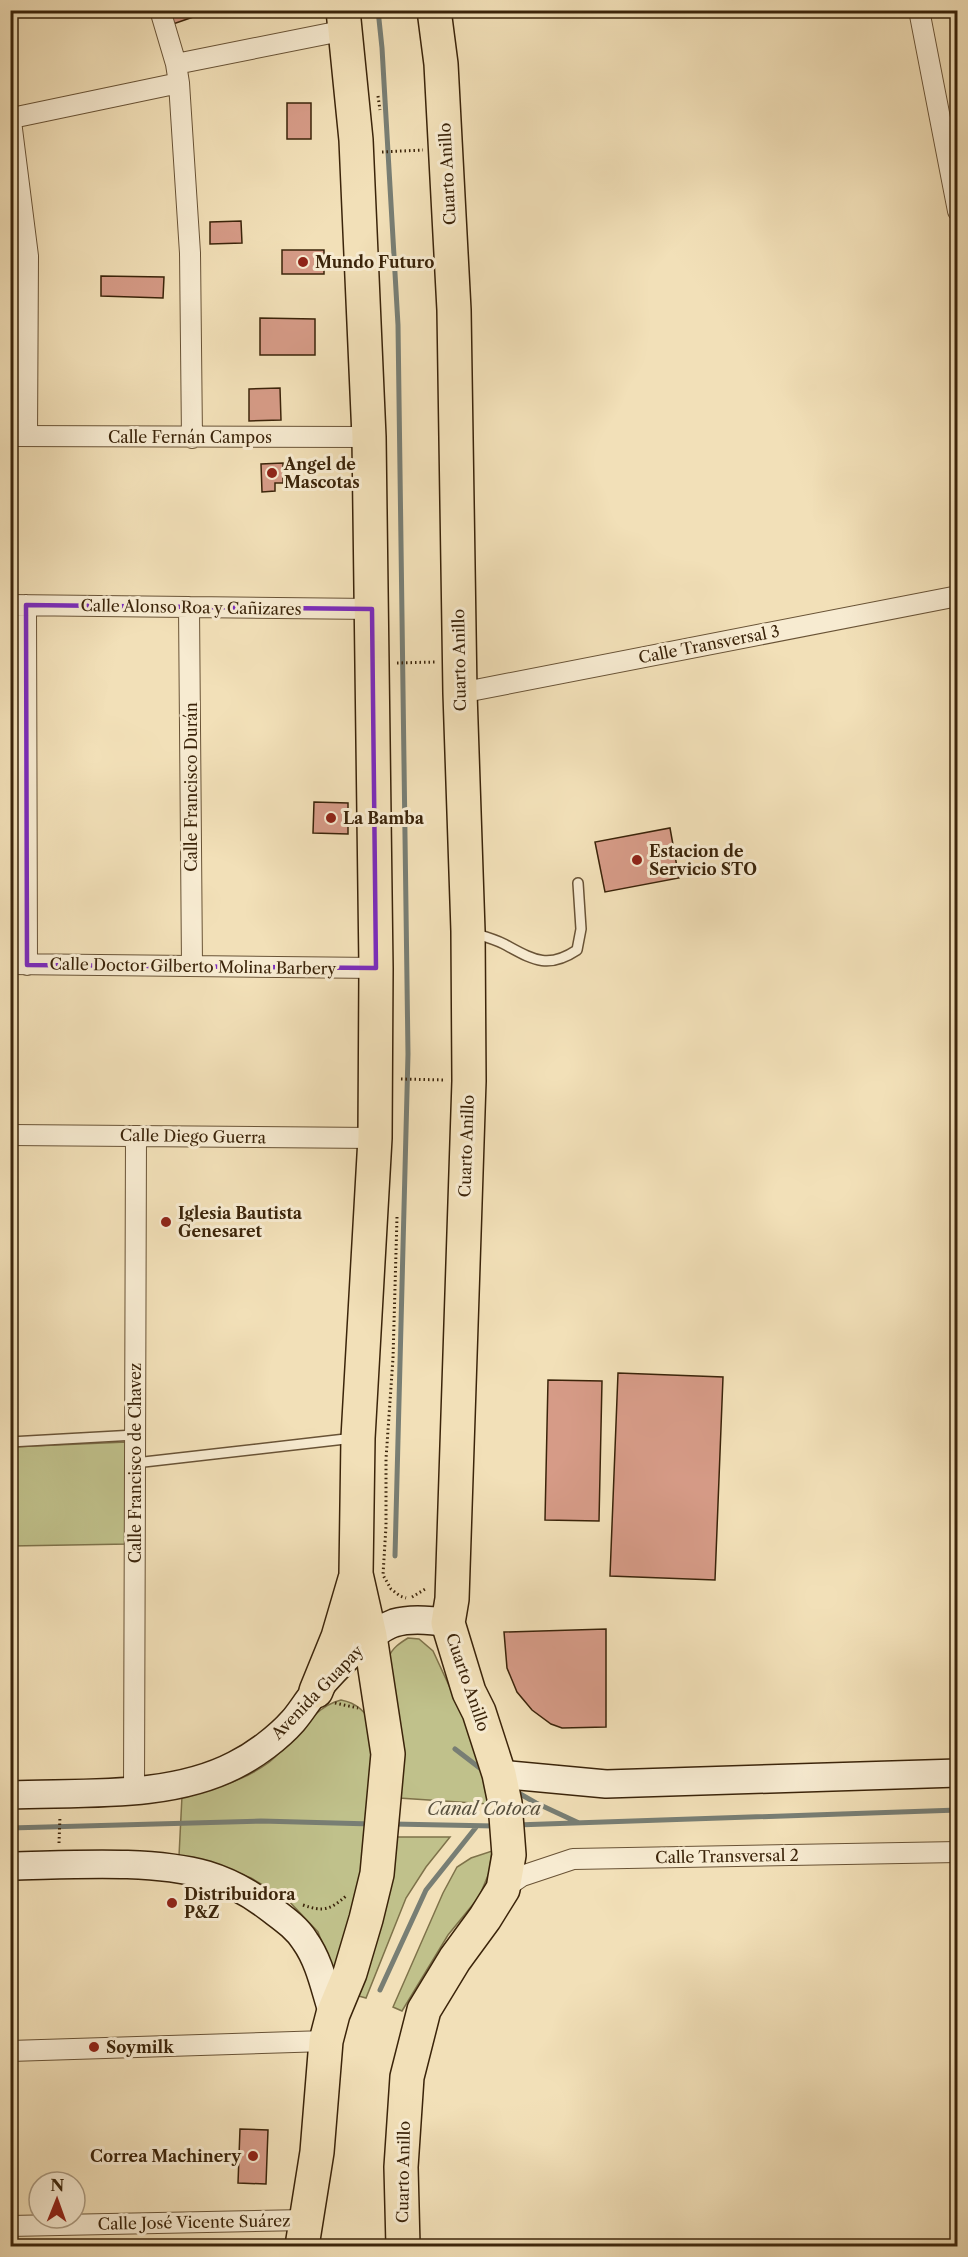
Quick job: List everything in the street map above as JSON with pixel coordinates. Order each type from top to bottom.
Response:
[{"type":"highway","name":"Cuarto Anillo","points":[[403,2247],[401,2167],[406,2077],[424,2010],[454,1959],[485,1918],[502,1889],[509,1855],[502,1789],[479,1712],[470,1692],[448,1623],[452,1599],[468,1081],[468,931],[460,693],[454,310],[441,64],[434,10]]},
{"type":"highway","points":[[308,2238],[329,2027],[350,1972],[366,1919],[376,1874],[388,1754],[370,1636],[356,1574],[358,1438],[375,1138],[376,968],[369,437],[356,140],[344,20]]},
{"type":"highway","points":[[316,1691],[338,1637],[356,1574]]},
{"type":"highway","points":[[382,2247],[401,2167]]},
{"type":"main road","name":"Avenida Guapay","points":[[10,1795],[134,1791],[171,1787],[206,1778],[237,1765],[293,1722],[316,1691],[370,1636],[394,1623],[424,1619],[448,1623]]},
{"type":"main road","points":[[502,1789],[957,1773]]},
{"type":"main road","points":[[10,1866],[86,1864],[167,1869],[207,1875],[239,1888],[288,1922],[306,1941],[317,1964],[329,2027]]},
{"type":"street","points":[[160,10],[177,73],[190,253],[192,438]]},
{"type":"street","points":[[919,10],[957,211]]},
{"type":"street","points":[[19,436],[28,256],[11,115],[177,73],[344,20]]},
{"type":"street","name":"Calle Fernán Campos","points":[[19,436],[369,437]]},
{"type":"street","name":"Calle Transversal 3","points":[[460,693],[957,596]]},
{"type":"street","points":[[18,605],[19,964]]},
{"type":"street","name":"Calle Alonso Roa y Cañizares","points":[[18,605],[372,609]]},
{"type":"street","name":"Calle Francisco Durán","points":[[189,607],[192,966]]},
{"type":"street","name":"Calle Doctor Gilberto Molina Barbery","points":[[19,964],[376,968]]},
{"type":"street","name":"Calle Diego Guerra","points":[[10,1135],[375,1138]]},
{"type":"street","name":"Calle Francisco de Chavez","points":[[134,1791],[136,1136]]},
{"type":"street","name":"Calle Transversal 2","points":[[502,1889],[522,1876],[573,1859],[957,1852]]},
{"type":"street","points":[[10,2051],[329,2027]]},
{"type":"street","name":"Calle José Vicente Suárez","points":[[10,2226],[308,2238]]},
{"type":"lane","points":[[468,931],[501,942],[528,958],[544,962],[562,960],[576,950],[581,929],[578,883]]},
{"type":"lane","points":[[10,1442],[135,1436]]},
{"type":"lane","points":[[135,1462],[358,1438]]},
{"type":"path","points":[[386,152],[423,150]]},
{"type":"path","points":[[400,663],[440,662]]},
{"type":"path","points":[[399,1079],[447,1080]]},
{"type":"path","points":[[350,1706],[362,1709]]},
{"type":"path","points":[[53,1846],[59,1844],[60,1810]]},
{"type":"path","points":[[299,1903],[318,1909],[332,1908],[352,1891]]},
{"type":"highlighted area","points":[[26,605],[372,609],[376,968],[27,965]]},
{"type":"green space","points":[[127,1442],[129,1544],[11,1546],[10,1447]]},
{"type":"green space","points":[[408,1638],[419,1639],[433,1651],[476,1744],[488,1804],[399,1798],[389,1657],[394,1648]]},
{"type":"green space","points":[[341,1700],[352,1703],[360,1709],[373,1726],[366,1855],[334,1975],[318,1932],[287,1899],[251,1878],[215,1864],[179,1856],[182,1796],[227,1784],[258,1770],[277,1755],[320,1710]]},
{"type":"green space","points":[[393,1837],[450,1837],[426,1867],[406,1898],[366,1998],[355,1995]]},
{"type":"green space","points":[[492,1851],[489,1873],[479,1897],[448,1935],[402,2011],[393,2007],[443,1893],[457,1867],[471,1858]]},
{"type":"building","points":[[169,10],[197,10],[199,15],[173,24]]},
{"type":"building","points":[[287,103],[311,103],[311,139],[287,139]]},
{"type":"building","points":[[241,221],[242,243],[210,244],[210,222]]},
{"type":"building","name":"Mundo Futuro","points":[[282,250],[324,250],[324,274],[282,274]]},
{"type":"building","points":[[101,276],[164,277],[163,298],[101,296]]},
{"type":"building","points":[[260,318],[315,319],[315,355],[260,355]]},
{"type":"building","points":[[280,388],[281,420],[249,421],[249,389]]},
{"type":"building","name":"Angel de Mascotas","points":[[283,463],[283,483],[275,483],[275,491],[262,492],[261,464]]},
{"type":"building","name":"La Bamba","points":[[314,802],[348,803],[348,834],[313,833]]},
{"type":"building","name":"Estacion de Servicio STO","points":[[670,828],[679,878],[605,892],[595,842]]},
{"type":"building","points":[[618,1373],[723,1377],[715,1580],[610,1576]]},
{"type":"building","points":[[548,1380],[602,1381],[599,1521],[545,1520]]},
{"type":"building","points":[[606,1629],[606,1727],[562,1728],[551,1724],[532,1710],[517,1692],[507,1668],[504,1632]]},
{"type":"building","name":"Correa Machinery","points":[[240,2129],[268,2130],[266,2184],[238,2183]]},
{"type":"waterway","points":[[378,10],[398,325],[408,1054],[395,1556]]},
{"type":"waterway","points":[[455,1749],[485,1772]]},
{"type":"waterway","points":[[515,1791],[579,1823]]},
{"type":"waterway","name":"Canal Cotoca","points":[[516,1825],[958,1810]]},
{"type":"waterway","name":"Canal Cotoca","points":[[10,1828],[261,1821],[372,1824]]},
{"type":"waterway","name":"Canal Cotoca","points":[[393,1824],[495,1826]]},
{"type":"waterway","points":[[380,1990],[426,1890],[477,1826]]},
{"type":"place","name":"Mundo Futuro","points":[[303,262]]},
{"type":"place","name":"Angel de Mascotas","points":[[272,473]]},
{"type":"place","name":"La Bamba","points":[[331,818]]},
{"type":"place","name":"Estacion de Servicio STO","points":[[637,860]]},
{"type":"place","name":"Iglesia Bautista Genesaret","points":[[166,1222]]},
{"type":"place","name":"Distribuidora P&Z","points":[[172,1903]]},
{"type":"place","name":"Soymilk","points":[[94,2047]]},
{"type":"place","name":"Correa Machinery","points":[[253,2156]]}]
